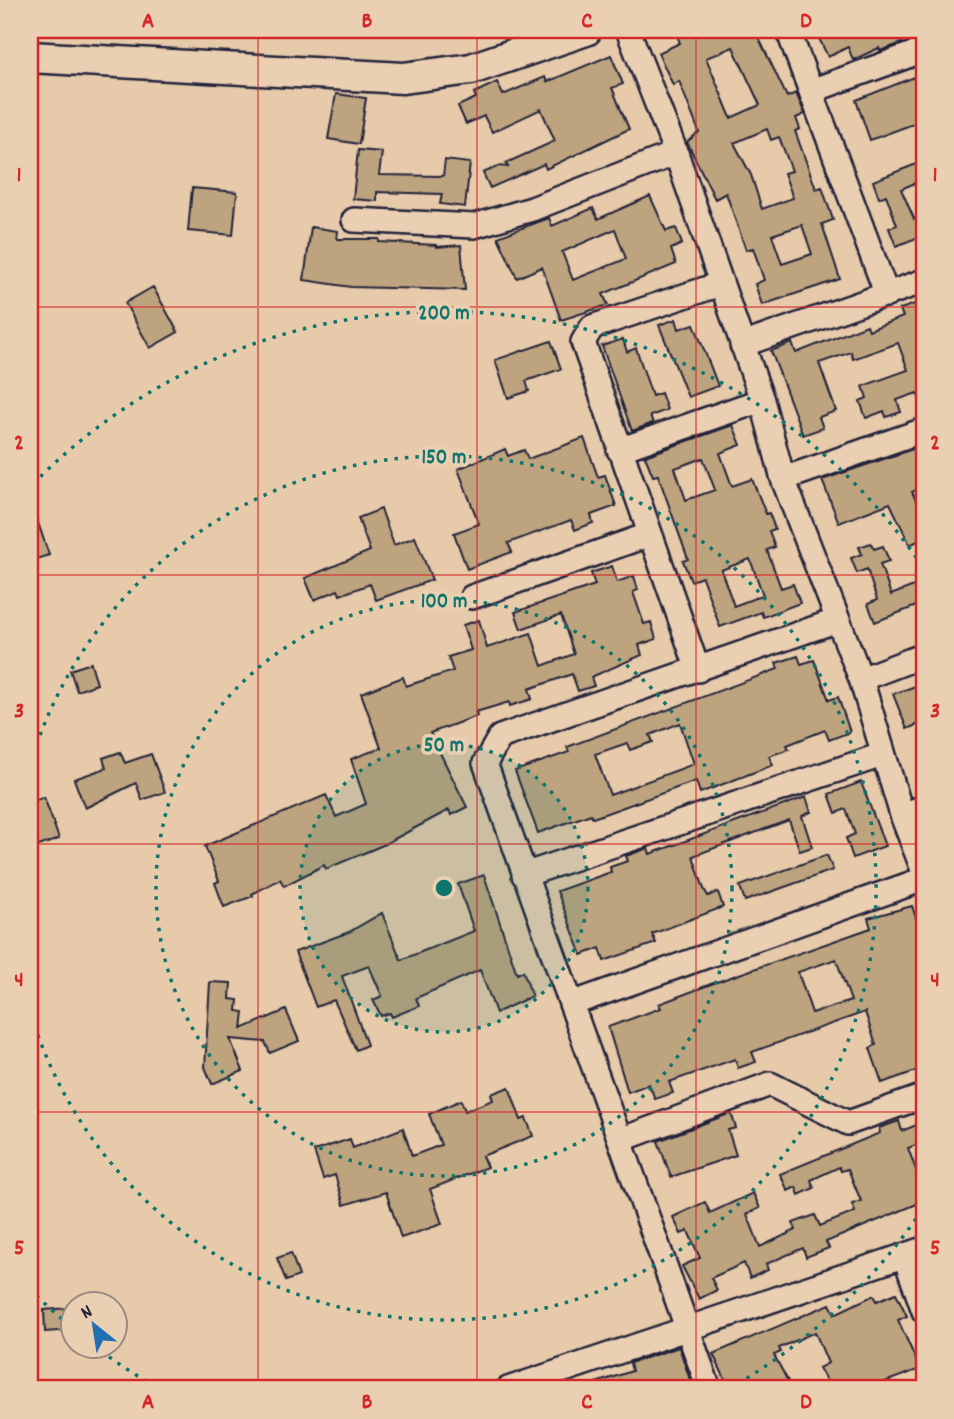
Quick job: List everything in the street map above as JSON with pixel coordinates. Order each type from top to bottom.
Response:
[{"type":"street","points":[[30,57],[403,78],[471,69],[586,30]]},
{"type":"street","points":[[628,30],[676,153],[762,400],[783,480],[861,679],[882,755],[924,872]]},
{"type":"street","points":[[788,30],[887,295]]},
{"type":"street","points":[[811,91],[924,50]]},
{"type":"street","points":[[354,220],[474,226],[532,209],[676,153]]},
{"type":"street","points":[[742,345],[924,281]]},
{"type":"street","points":[[698,670],[648,535],[584,337],[592,327],[720,284]]},
{"type":"street","points":[[619,450],[762,400]]},
{"type":"street","points":[[783,480],[924,430]]},
{"type":"street","points":[[472,597],[648,535]]},
{"type":"street","points":[[709,1389],[485,763],[500,737],[838,620]]},
{"type":"street","points":[[861,679],[924,655]]},
{"type":"street","points":[[524,875],[882,755]]},
{"type":"street","points":[[902,815],[924,807]]},
{"type":"street","points":[[571,1004],[924,879]]},
{"type":"street","points":[[620,1140],[770,1084],[848,1123],[924,1096]]},
{"type":"street","points":[[508,1389],[914,1253],[924,1311]]},
{"type":"building","points":[[675,30],[755,30],[787,97],[796,93],[805,114],[796,118],[800,129],[795,131],[816,189],[822,187],[833,220],[822,224],[840,279],[762,305],[755,284],[764,280],[753,248],[746,250],[726,193],[715,199],[687,142],[699,132],[679,81],[673,85],[658,53],[680,43]],"holes":[[[733,47],[760,105],[731,118],[706,58]],[[767,129],[771,140],[779,137],[792,171],[784,173],[793,198],[762,209],[751,175],[734,143]],[[802,225],[812,254],[782,264],[772,235]]]},
{"type":"building","points":[[815,30],[924,30],[900,41],[902,43],[880,51],[879,48],[853,60],[848,47],[828,57]]},
{"type":"building","points":[[611,55],[623,84],[612,88],[629,129],[546,169],[544,164],[490,188],[483,173],[499,166],[508,167],[506,163],[555,141],[541,109],[492,132],[484,116],[466,124],[458,106],[476,98],[474,93],[497,82],[503,95],[545,77],[547,82]]},
{"type":"building","points":[[917,76],[924,95],[924,120],[870,140],[856,100]]},
{"type":"building","points":[[336,94],[366,98],[359,144],[328,139]]},
{"type":"building","points":[[358,150],[382,152],[379,175],[443,176],[445,160],[470,163],[465,207],[440,204],[442,194],[377,192],[377,201],[353,199]]},
{"type":"building","points":[[924,161],[924,179],[901,189],[914,219],[924,215],[924,235],[896,246],[889,228],[897,225],[886,195],[879,198],[873,181]]},
{"type":"building","points":[[192,188],[237,192],[233,235],[188,231]]},
{"type":"building","points":[[650,196],[666,231],[676,228],[682,244],[671,249],[676,264],[603,294],[608,305],[561,320],[542,267],[517,278],[498,237],[549,218],[552,226],[593,208],[598,219]],"holes":[[[615,229],[626,259],[573,280],[562,252]]]},
{"type":"building","points":[[311,227],[338,231],[337,239],[379,239],[379,242],[436,247],[461,245],[465,290],[351,287],[304,280]]},
{"type":"building","points":[[153,287],[178,332],[150,348],[125,303]]},
{"type":"building","points":[[924,301],[924,408],[917,393],[897,400],[901,412],[886,417],[884,411],[866,418],[860,401],[867,398],[863,386],[908,370],[898,343],[853,359],[851,352],[819,363],[836,411],[819,417],[823,428],[803,435],[771,351],[792,343],[796,353],[867,325],[869,330],[903,317],[900,309]]},
{"type":"building","points":[[676,319],[679,329],[694,324],[718,386],[688,397],[659,325]]},
{"type":"building","points":[[623,339],[627,352],[636,348],[652,396],[661,393],[667,410],[650,416],[653,423],[632,431],[602,346]]},
{"type":"building","points":[[551,341],[561,369],[526,381],[529,391],[508,398],[495,360]]},
{"type":"building","points":[[733,425],[741,445],[720,453],[732,486],[752,479],[775,529],[769,531],[775,547],[767,550],[781,588],[793,584],[800,603],[763,617],[761,612],[720,627],[702,577],[691,581],[683,561],[688,559],[658,475],[653,476],[645,456]],"holes":[[[703,458],[715,490],[686,500],[675,468]],[[750,559],[763,595],[734,606],[721,570]]]},
{"type":"building","points":[[584,438],[598,477],[605,475],[616,506],[591,515],[593,523],[575,530],[571,520],[508,543],[512,552],[467,569],[454,533],[479,524],[458,469],[505,449],[508,456],[524,450],[528,459]]},
{"type":"building","points":[[916,448],[924,487],[912,492],[924,517],[924,538],[910,545],[890,503],[839,523],[822,480]]},
{"type":"building","points":[[32,505],[49,555],[30,561],[30,506]]},
{"type":"building","points":[[381,509],[394,545],[415,537],[432,580],[376,600],[370,584],[340,595],[338,590],[314,600],[305,578],[370,551],[358,518]]},
{"type":"building","points":[[871,543],[874,549],[883,546],[889,561],[880,564],[891,595],[924,582],[924,603],[875,622],[868,604],[877,600],[867,569],[857,573],[851,558],[862,554],[859,547]]},
{"type":"building","points":[[612,566],[617,582],[634,576],[638,590],[633,592],[644,624],[651,622],[656,639],[639,645],[642,655],[591,677],[594,686],[578,691],[572,674],[529,689],[532,699],[510,706],[509,702],[476,712],[477,716],[430,733],[467,807],[451,815],[449,810],[383,845],[326,869],[324,865],[284,886],[280,879],[252,894],[253,896],[224,907],[215,883],[219,881],[205,846],[326,795],[336,817],[366,804],[351,759],[381,748],[361,693],[403,677],[406,686],[453,671],[448,657],[471,650],[463,625],[479,620],[487,648],[531,633],[542,666],[574,654],[561,615],[521,629],[515,612],[595,585],[591,573]]},
{"type":"building","points":[[798,656],[801,664],[814,660],[829,700],[838,697],[850,732],[829,740],[825,730],[787,745],[789,749],[769,756],[773,765],[700,793],[696,781],[593,818],[591,814],[538,833],[515,771],[569,752],[567,747],[778,669],[776,663]],"holes":[[[680,723],[694,764],[610,795],[595,754],[627,743],[630,750],[653,742],[650,735]]]},
{"type":"building","points":[[91,663],[97,684],[77,691],[70,670]]},
{"type":"building","points":[[924,683],[924,722],[907,729],[893,694]]},
{"type":"building","points":[[120,752],[125,763],[151,754],[165,792],[142,800],[136,783],[85,808],[74,779],[106,768],[103,758]]},
{"type":"building","points":[[861,782],[885,846],[853,858],[846,838],[855,834],[846,809],[836,813],[829,794]]},
{"type":"building","points":[[44,797],[59,839],[30,849],[30,802]]},
{"type":"building","points":[[806,797],[811,812],[802,816],[812,847],[800,851],[789,820],[693,856],[708,896],[718,892],[723,907],[652,934],[656,943],[604,961],[600,948],[582,955],[557,891],[611,872],[610,867],[628,861],[626,856],[648,848],[650,854]]},
{"type":"building","points":[[827,855],[833,870],[745,901],[740,886]]},
{"type":"building","points":[[484,875],[517,974],[523,971],[532,996],[496,1013],[480,970],[416,998],[419,1006],[392,1017],[390,1013],[381,1016],[373,1000],[382,996],[369,966],[342,976],[367,1045],[356,1050],[334,1000],[316,1007],[295,952],[349,932],[382,913],[401,960],[474,931],[458,884]]},
{"type":"building","points":[[912,906],[924,941],[924,1068],[882,1083],[870,1048],[876,1045],[865,1012],[752,1052],[756,1062],[738,1068],[735,1059],[669,1082],[673,1093],[655,1099],[649,1084],[628,1092],[608,1027],[661,1008],[659,1004],[711,984],[871,928],[868,918]],"holes":[[[836,959],[851,1001],[812,1013],[798,972]]]},
{"type":"building","points":[[210,982],[231,983],[230,999],[238,1000],[237,1011],[244,1012],[242,1029],[286,1010],[299,1041],[270,1053],[265,1042],[230,1039],[243,1071],[212,1084],[205,1067]]},
{"type":"building","points":[[509,1087],[521,1120],[526,1118],[533,1136],[482,1156],[487,1167],[430,1189],[442,1224],[401,1238],[386,1192],[344,1205],[335,1175],[323,1179],[314,1151],[350,1139],[353,1148],[403,1128],[412,1156],[441,1145],[429,1114],[461,1100],[465,1111],[493,1100],[491,1094]]},
{"type":"building","points":[[731,1113],[736,1128],[728,1130],[736,1155],[671,1177],[658,1141]]},
{"type":"building","points":[[899,1121],[902,1131],[924,1122],[924,1142],[908,1148],[919,1178],[924,1176],[924,1201],[826,1242],[829,1248],[806,1257],[803,1248],[766,1264],[768,1270],[750,1278],[744,1263],[711,1278],[717,1290],[699,1299],[682,1266],[700,1258],[688,1231],[681,1234],[673,1217],[705,1202],[710,1213],[753,1193],[760,1208],[747,1214],[760,1247],[796,1230],[793,1223],[815,1215],[820,1226],[855,1212],[852,1204],[861,1201],[848,1169],[841,1171],[839,1167],[811,1180],[814,1188],[799,1195],[796,1187],[788,1191],[780,1174],[880,1133],[879,1128]]},
{"type":"building","points":[[291,1253],[299,1276],[286,1281],[277,1258]]},
{"type":"building","points":[[896,1293],[907,1316],[898,1320],[920,1369],[866,1389],[831,1389],[819,1368],[828,1363],[815,1332],[779,1348],[781,1352],[774,1355],[792,1389],[730,1389],[713,1354],[830,1304],[835,1314],[874,1295],[877,1301]]},
{"type":"building","points":[[60,1309],[60,1331],[45,1332],[44,1310]]},
{"type":"building","points":[[679,1347],[693,1389],[588,1389],[587,1386],[632,1371],[630,1363]]}]
